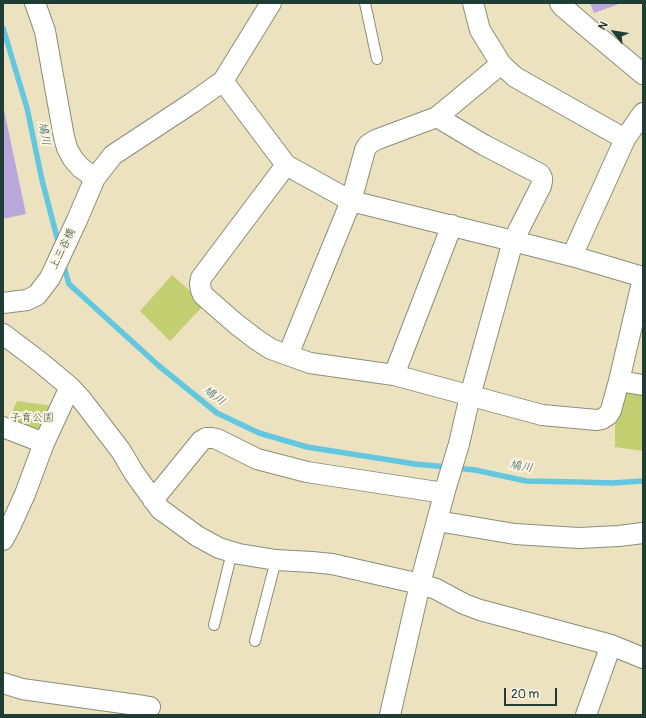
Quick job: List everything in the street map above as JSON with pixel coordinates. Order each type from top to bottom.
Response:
[{"type":"street","points":[[35,3],[45,31],[67,148],[73,159],[81,168],[95,178]]},
{"type":"street","points":[[271,3],[223,82],[286,165],[351,201],[572,256],[643,278],[619,381],[611,410],[608,415],[597,420],[542,414],[394,375],[310,363],[271,349],[235,323],[203,295],[200,284],[201,278],[286,165]]},
{"type":"street","points":[[473,3],[480,30],[501,64],[515,77],[625,139]]},
{"type":"street","points":[[560,3],[643,74]]},
{"type":"street","points":[[288,355],[351,201],[365,150],[368,145],[378,139],[437,117],[501,64]]},
{"type":"street","name":"上三谷橋","points":[[3,303],[32,298],[37,295],[50,278],[95,178],[113,155],[223,82]]},
{"type":"street","points":[[572,256],[625,139],[643,113]]},
{"type":"street","points":[[390,715],[420,584],[513,241],[541,186],[542,178],[540,174],[484,145],[437,117]]},
{"type":"street","points":[[394,375],[452,225]]},
{"type":"street","points":[[3,334],[70,387],[82,400],[121,451],[134,473],[160,509],[197,536],[219,548],[232,552],[276,560],[332,564],[420,584],[436,589],[464,604],[480,610],[611,645],[643,658]]},
{"type":"street","points":[[619,381],[643,385]]},
{"type":"street","points":[[3,540],[11,525],[44,444],[70,387]]},
{"type":"street","points":[[3,427],[44,444]]},
{"type":"street","points":[[153,500],[201,441],[206,438],[217,440],[257,459],[307,472],[445,490]]},
{"type":"street","points":[[437,521],[515,534],[578,538],[643,533]]},
{"type":"street","points":[[586,715],[611,645]]},
{"type":"street","points":[[3,683],[22,689],[136,705],[152,711]]},
{"type":"lane","points":[[365,3],[377,59]]},
{"type":"lane","points":[[214,625],[232,552]]},
{"type":"lane","points":[[255,641],[276,560]]},
{"type":"green space","points":[[172,275],[205,304],[170,341],[140,311]]},
{"type":"green space","points":[[624,385],[643,389],[643,451],[615,447],[615,426]]},
{"type":"green space","name":"子育公園","points":[[17,401],[53,406],[41,438],[7,424]]},
{"type":"building","points":[[590,3],[622,3],[594,13]]},
{"type":"building","points":[[3,105],[26,214],[3,219]]},
{"type":"waterway","name":"鳩川","points":[[3,28],[27,108],[42,180],[59,245]]},
{"type":"waterway","name":"鳩川","points":[[63,263],[69,284],[159,366],[217,413],[259,433],[307,447],[415,464],[448,467]]},
{"type":"waterway","name":"鳩川","points":[[456,468],[475,470],[526,481],[612,483],[643,481]]}]
